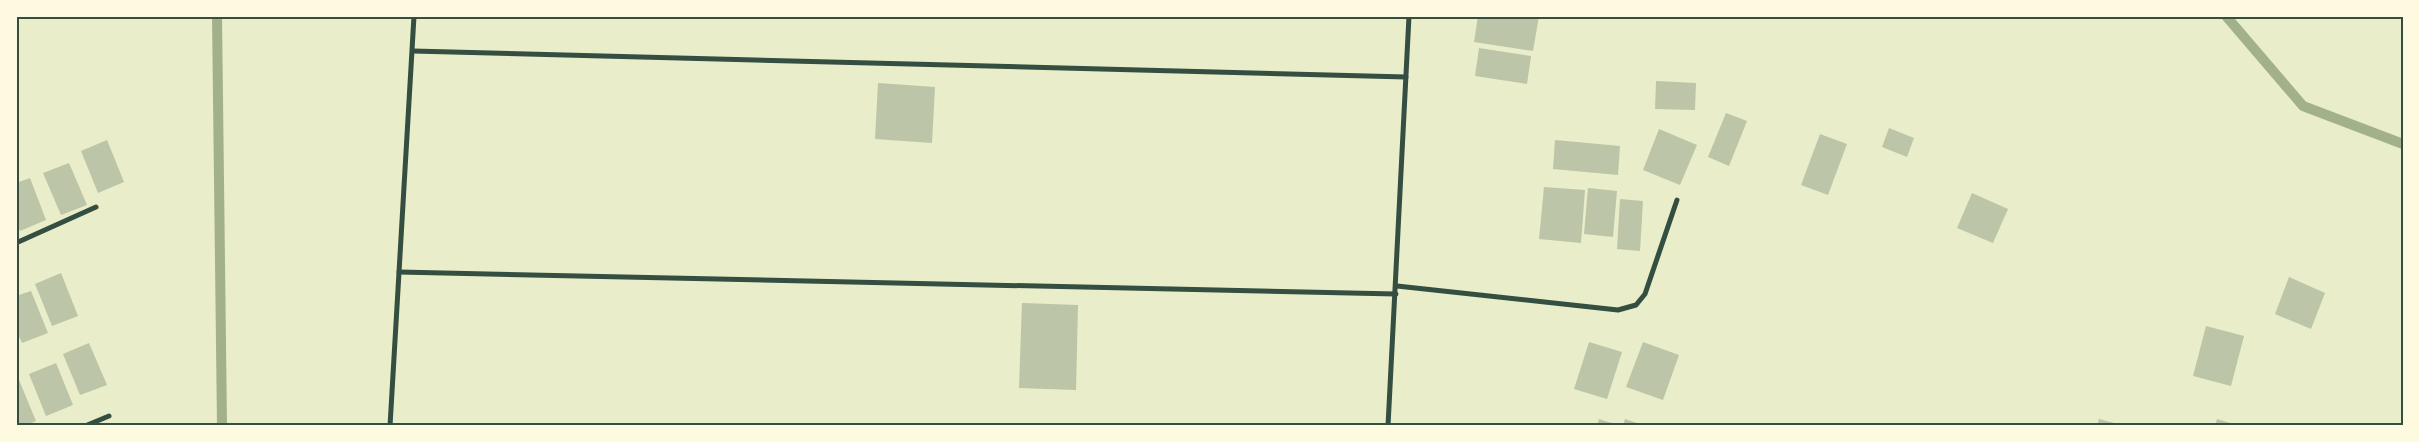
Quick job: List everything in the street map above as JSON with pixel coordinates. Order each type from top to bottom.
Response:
[{"type":"street","points":[[390,426],[414,16]]},
{"type":"street","points":[[1388,426],[1397,286],[1409,16]]},
{"type":"street","points":[[413,51],[1406,78]]},
{"type":"street","points":[[1397,286],[1618,310],[1636,305],[1645,294],[1677,200]]},
{"type":"street","points":[[16,243],[96,207]]},
{"type":"street","points":[[399,272],[1396,294]]},
{"type":"street","points":[[85,426],[109,416]]},
{"type":"building","points":[[1478,16],[1539,16],[1533,51],[1474,42]]},
{"type":"building","points":[[1479,48],[1531,56],[1527,84],[1475,76]]},
{"type":"building","points":[[1656,81],[1696,83],[1695,110],[1655,109]]},
{"type":"building","points":[[878,83],[935,87],[932,143],[875,139]]},
{"type":"building","points":[[1726,113],[1747,121],[1729,166],[1708,157]]},
{"type":"building","points":[[1889,128],[1914,138],[1907,157],[1882,147]]},
{"type":"building","points":[[1659,129],[1697,145],[1680,185],[1643,170]]},
{"type":"building","points":[[1820,134],[1847,144],[1828,195],[1801,185]]},
{"type":"building","points":[[107,140],[124,182],[98,193],[81,151]]},
{"type":"building","points":[[1555,140],[1620,146],[1618,175],[1553,169]]},
{"type":"building","points":[[69,163],[87,205],[61,215],[43,173]]},
{"type":"building","points":[[30,178],[46,220],[20,231],[16,221],[16,183]]},
{"type":"building","points":[[1544,187],[1585,190],[1581,243],[1539,239]]},
{"type":"building","points":[[1588,188],[1617,191],[1613,237],[1584,234]]},
{"type":"building","points":[[1972,193],[2008,209],[1993,243],[1957,228]]},
{"type":"building","points":[[1620,199],[1643,201],[1640,251],[1617,249]]},
{"type":"building","points":[[61,273],[78,316],[52,326],[35,284]]},
{"type":"building","points":[[2289,277],[2325,293],[2311,329],[2275,314]]},
{"type":"building","points":[[31,291],[48,333],[22,343],[16,330],[16,296]]},
{"type":"building","points":[[1022,303],[1078,305],[1076,390],[1019,388]]},
{"type":"building","points":[[2206,326],[2244,336],[2231,386],[2193,376]]},
{"type":"building","points":[[1589,342],[1622,352],[1607,399],[1574,389]]},
{"type":"building","points":[[1643,342],[1679,355],[1663,400],[1626,387]]},
{"type":"building","points":[[89,343],[107,385],[80,395],[63,354]]},
{"type":"building","points":[[56,363],[73,405],[46,416],[29,374]]},
{"type":"building","points":[[19,380],[36,421],[25,426],[16,426],[16,381]]},
{"type":"building","points":[[1599,419],[1618,425],[1618,426],[1597,426]]},
{"type":"building","points":[[1625,419],[1643,425],[1643,426],[1623,426]]},
{"type":"building","points":[[2099,419],[2122,425],[2122,426],[2097,426]]},
{"type":"building","points":[[2217,419],[2237,425],[2237,426],[2215,426]]},
{"type":"waterway","points":[[217,16],[222,426]]},
{"type":"waterway","points":[[2226,16],[2303,106],[2403,144]]}]
